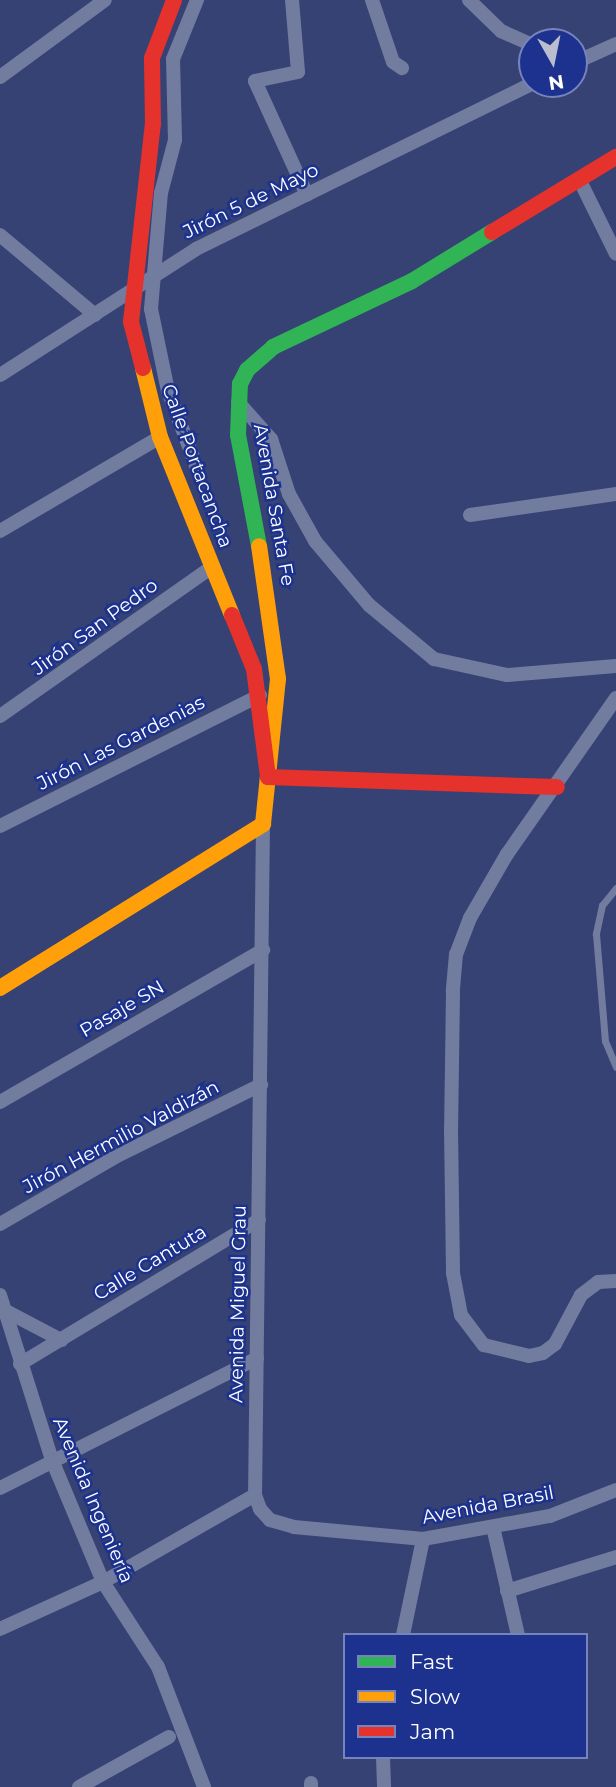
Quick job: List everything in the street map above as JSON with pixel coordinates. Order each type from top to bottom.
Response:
[{"type":"street","points":[[0,77],[86,5],[105,0]]},
{"type":"street","name":"Calle Portacancha","points":[[174,0],[152,58],[153,124],[131,322],[160,437],[260,695],[268,777]]},
{"type":"street","points":[[197,0],[173,60],[175,140],[161,193],[151,275],[154,344],[197,468]]},
{"type":"street","points":[[292,0],[298,72],[255,81],[307,195]]},
{"type":"street","points":[[372,0],[393,62],[401,68]]},
{"type":"street","points":[[469,0],[501,31],[518,39]]},
{"type":"street","points":[[588,56],[616,44]]},
{"type":"street","name":"Jirón 5 de Mayo","points":[[0,375],[135,290],[151,275],[518,91]]},
{"type":"street","name":"Avenida Santa Fe","points":[[263,824],[278,679],[274,625],[240,453],[237,402],[247,370],[273,346],[412,281],[616,157]]},
{"type":"street","points":[[580,181],[616,254]]},
{"type":"street","points":[[0,235],[95,315]]},
{"type":"street","points":[[237,402],[271,439],[289,494],[315,541],[369,605],[434,659],[507,675],[616,666]]},
{"type":"street","points":[[0,531],[160,437]]},
{"type":"street","points":[[470,515],[616,494]]},
{"type":"street","name":"Jirón San Pedro","points":[[0,716],[212,567]]},
{"type":"street","name":"Jirón Las Gardenias","points":[[0,825],[260,695]]},
{"type":"street","points":[[616,698],[558,787],[507,854],[470,918],[456,954],[453,1273],[461,1315],[484,1345],[529,1356],[555,1344],[581,1295],[598,1283],[616,1281]]},
{"type":"street","points":[[268,777],[558,787]]},
{"type":"street","points":[[0,988],[263,824]]},
{"type":"street","name":"Avenida Miguel Grau","points":[[255,1495],[263,824]]},
{"type":"street","name":"Pasaje SN","points":[[0,1101],[263,950]]},
{"type":"street","name":"Jirón Hermilio Valdizán","points":[[0,1224],[115,1157],[261,1085]]},
{"type":"street","name":"Calle Cantuta","points":[[20,1364],[259,1220]]},
{"type":"street","points":[[2,1304],[61,1340]]},
{"type":"street","name":"Avenida Ingeniería","points":[[2,1304],[52,1460],[103,1582],[158,1667],[204,1787]]},
{"type":"street","points":[[0,1488],[257,1358]]},
{"type":"street","name":"Avenida Brasil","points":[[255,1495],[270,1520],[294,1527],[423,1539],[550,1516],[616,1490]]},
{"type":"street","points":[[0,1629],[103,1582],[255,1495]]},
{"type":"street","points":[[493,1527],[518,1633]]},
{"type":"street","points":[[403,1633],[423,1539]]},
{"type":"street","points":[[507,1591],[616,1557]]},
{"type":"street","points":[[79,1787],[169,1737]]},
{"type":"street","points":[[383,1759],[384,1787]]},
{"type":"lane","points":[[616,888],[602,905],[596,933],[605,1041],[616,1067]]},
{"type":"traffic: fast","points":[[259,546],[238,435],[240,384],[247,370],[273,347],[412,281],[492,232]]},
{"type":"traffic: slow","points":[[143,368],[160,437],[232,615]]},
{"type":"traffic: slow","points":[[0,988],[263,824],[278,679],[259,546]]},
{"type":"traffic: jam","points":[[143,368],[131,322],[153,124],[152,58],[174,0]]},
{"type":"traffic: jam","points":[[492,232],[616,157]]},
{"type":"traffic: jam","points":[[232,615],[254,669],[268,777],[557,787]]}]
